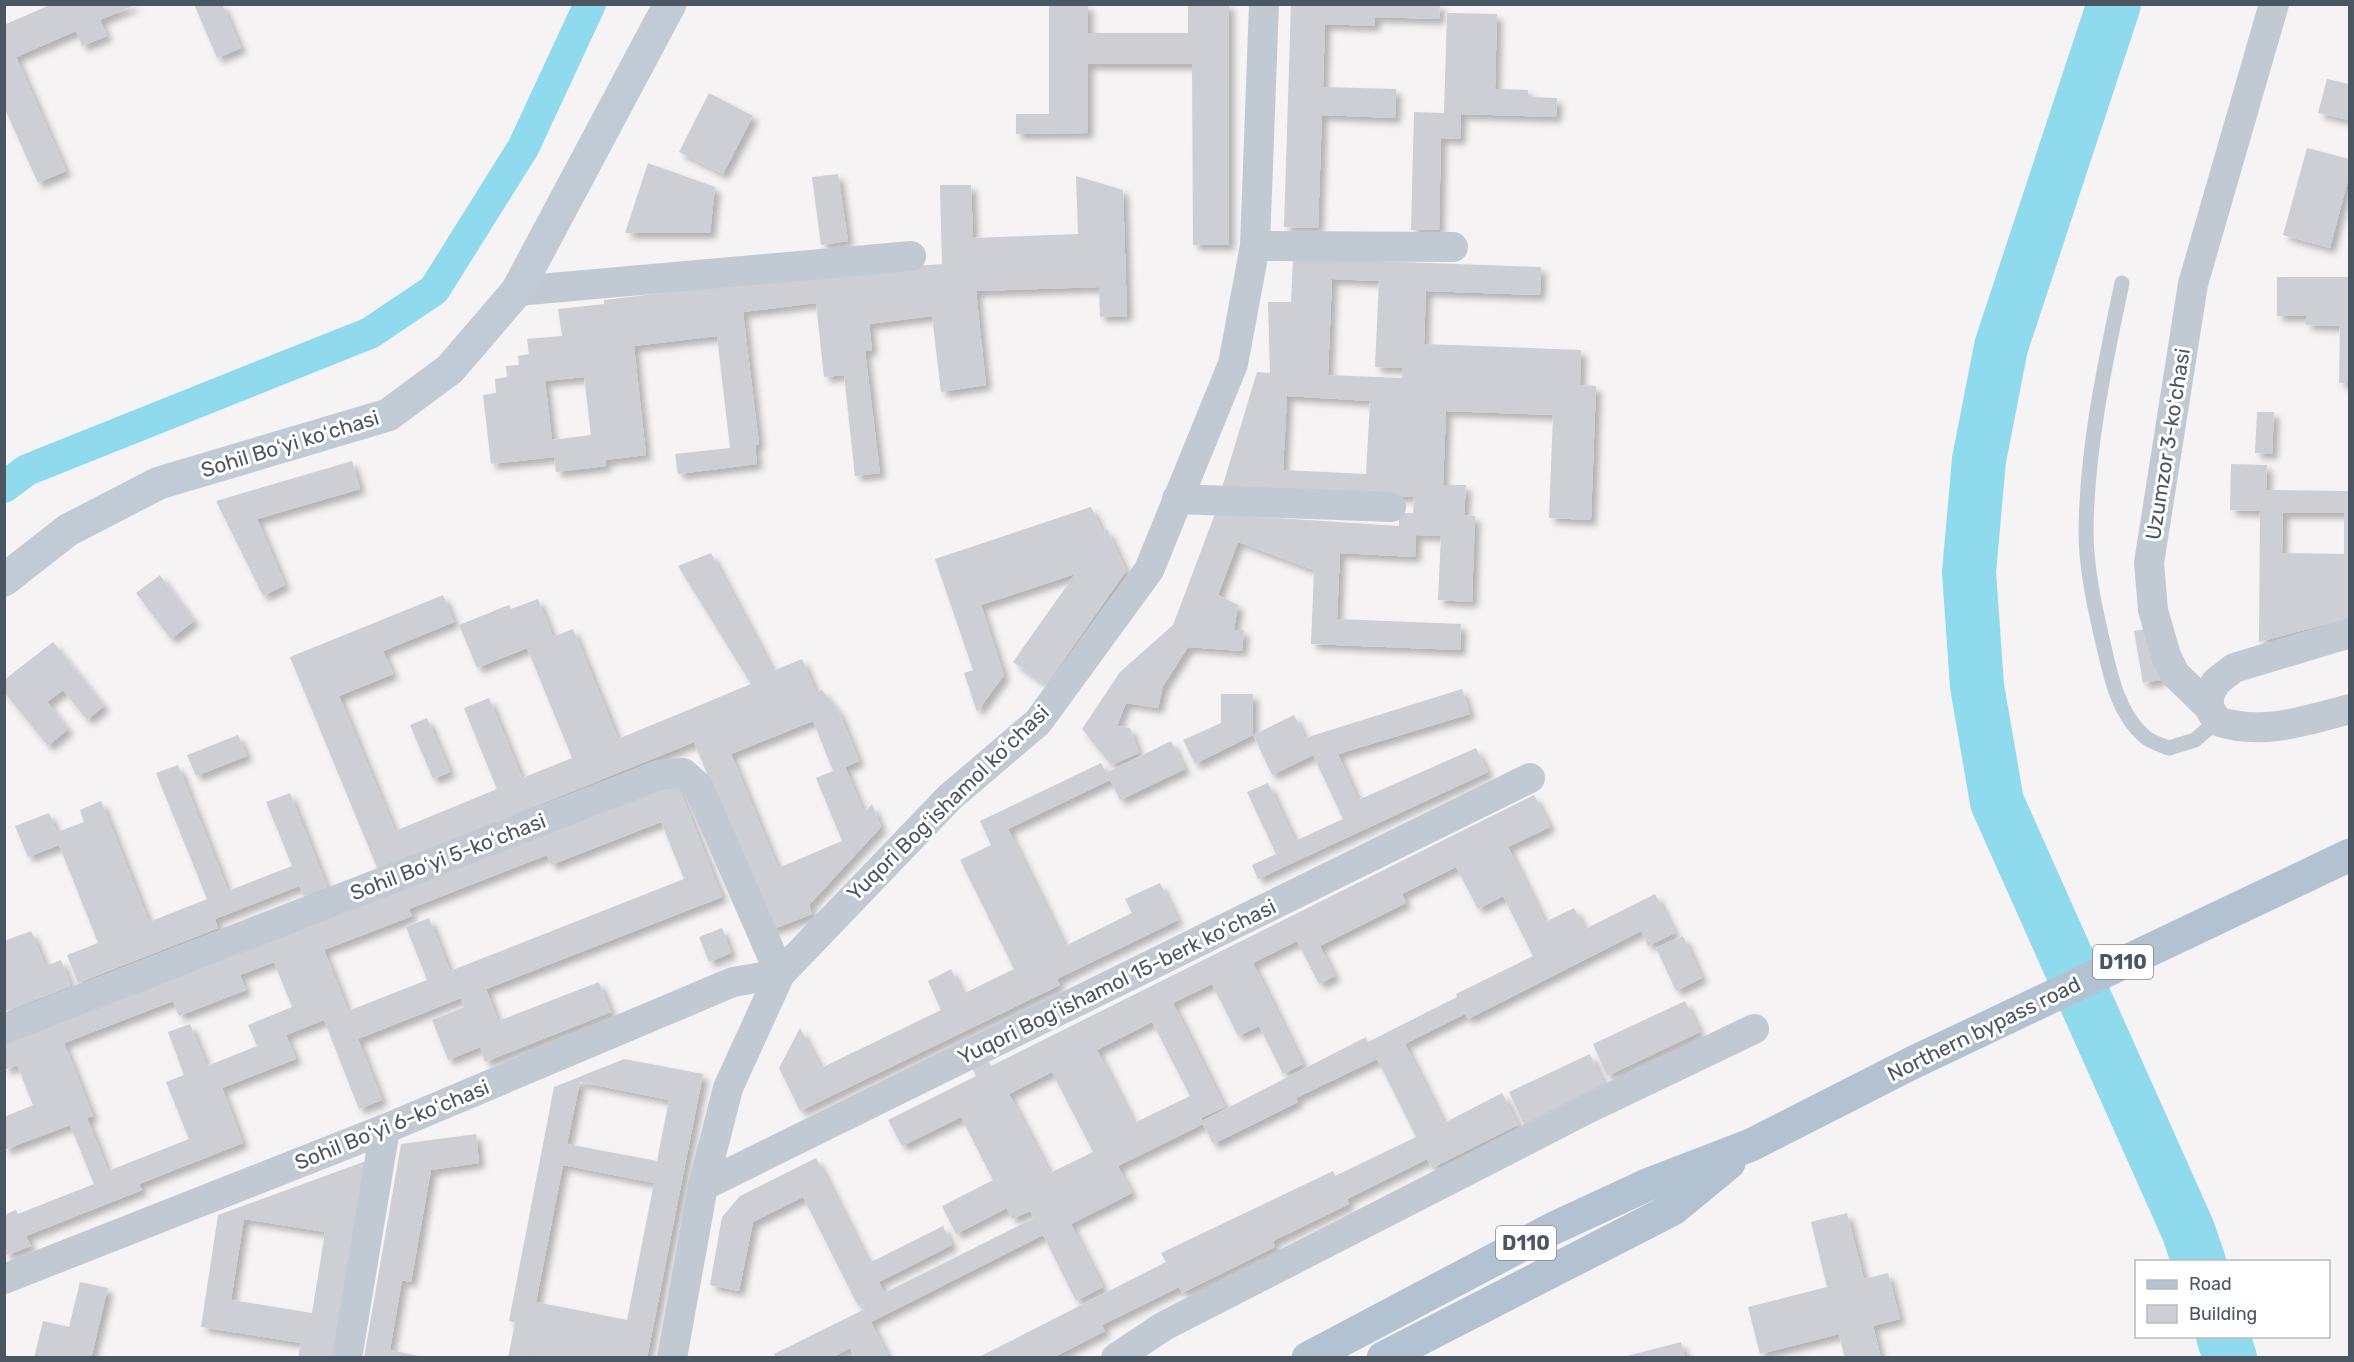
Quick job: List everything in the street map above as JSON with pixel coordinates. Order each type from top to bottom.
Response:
[{"type":"main road","name":"Sohil Boʻyi koʻchasi","points":[[4,580],[68,530],[159,483],[388,415],[450,369],[517,291],[670,4]]},
{"type":"main road","name":"Northern bypass road","points":[[1308,1358],[1554,1228],[1647,1185],[1751,1145],[1911,1063],[2342,858]]},
{"type":"main road","name":"Northern bypass road","points":[[1383,1358],[1673,1209],[1751,1145]]},
{"type":"street","name":"Yuqori Bogʻishamol koʻchasi","points":[[672,1358],[704,1186],[728,1088],[780,974],[950,797],[1038,722],[1149,570],[1233,364],[1255,246],[1264,4]]},
{"type":"street","name":"Uzumzor 3-koʻchasi","points":[[2213,714],[2175,674],[2166,656],[2153,610],[2149,563],[2193,284],[2274,4]]},
{"type":"street","points":[[1255,246],[1453,247]]},
{"type":"street","points":[[517,291],[911,256]]},
{"type":"street","points":[[1177,499],[1391,507]]},
{"type":"street","points":[[2349,633],[2234,668],[2216,682],[2210,693],[2213,714],[2247,729],[2284,726],[2349,709]]},
{"type":"street","name":"Sohil Boʻyi 5-koʻchasi","points":[[4,1029],[659,775],[667,774],[683,773],[699,786],[780,974]]},
{"type":"street","name":"Yuqori Bogʻishamol 15-berk koʻchasi","points":[[704,1186],[1530,778]]},
{"type":"street","name":"Sohil Boʻyi 6-koʻchasi","points":[[4,1279],[386,1130],[733,982],[780,974]]},
{"type":"street","points":[[1116,1358],[1164,1326],[1587,1109],[1754,1029]]},
{"type":"street","points":[[347,1358],[386,1130]]},
{"type":"lane","points":[[2122,283],[2103,376],[2090,467],[2086,532],[2094,606],[2111,677],[2126,715],[2145,737],[2169,748],[2195,740],[2213,714]]},
{"type":"building","points":[[52,4],[137,4],[100,20],[107,36],[82,46],[76,31],[16,57],[66,171],[38,183],[4,107],[4,25]]},
{"type":"building","points":[[194,4],[222,4],[241,48],[217,58]]},
{"type":"building","points":[[1049,4],[1088,5],[1088,33],[1188,33],[1188,4],[1229,4],[1229,245],[1193,245],[1192,64],[1088,64],[1088,133],[1016,134],[1016,114],[1049,114]]},
{"type":"building","points":[[1291,4],[1440,4],[1439,19],[1375,17],[1374,26],[1325,24],[1323,87],[1396,89],[1395,118],[1322,115],[1318,228],[1284,227]]},
{"type":"building","points":[[1447,13],[1497,14],[1495,89],[1528,90],[1528,97],[1557,98],[1556,117],[1461,114],[1460,139],[1441,138],[1439,230],[1411,230],[1414,112],[1444,113]]},
{"type":"building","points":[[2327,79],[2349,84],[2349,120],[2318,113]]},
{"type":"building","points":[[709,93],[753,116],[723,174],[679,152]]},
{"type":"building","points":[[2307,148],[2349,159],[2349,176],[2330,248],[2283,235]]},
{"type":"building","points":[[648,163],[715,187],[710,233],[625,233]]},
{"type":"building","points":[[838,174],[848,241],[821,245],[812,177]]},
{"type":"building","points":[[1076,176],[1123,190],[1127,316],[1100,317],[1099,287],[976,291],[986,385],[941,392],[932,316],[869,324],[872,350],[865,351],[880,473],[855,476],[844,375],[824,377],[816,303],[743,312],[759,444],[755,445],[757,464],[678,474],[675,454],[730,448],[717,336],[634,346],[646,455],[605,460],[606,466],[556,472],[554,457],[491,464],[483,395],[496,393],[495,379],[507,377],[506,366],[519,365],[518,356],[529,354],[527,339],[562,336],[558,309],[604,304],[604,300],[836,272],[942,264],[940,185],[971,185],[973,238],[1078,234]],"holes":[[[584,377],[591,435],[552,440],[545,381]]]},
{"type":"building","points":[[1293,258],[1541,267],[1540,295],[1426,291],[1424,344],[1581,350],[1580,385],[1596,386],[1591,520],[1549,518],[1553,415],[1446,411],[1443,485],[1466,485],[1464,515],[1475,516],[1472,602],[1438,600],[1441,536],[1416,535],[1415,557],[1340,553],[1337,619],[1461,624],[1460,650],[1311,644],[1314,570],[1238,542],[1218,595],[1238,605],[1234,630],[1244,630],[1242,651],[1188,647],[1163,686],[1158,708],[1126,703],[1117,726],[1130,728],[1139,753],[1111,765],[1082,729],[1120,672],[1173,625],[1215,514],[1399,526],[1399,513],[1413,513],[1414,497],[1222,488],[1257,372],[1270,373],[1268,302],[1291,302]],"holes":[[[1332,279],[1379,281],[1375,367],[1403,368],[1402,378],[1328,375]],[[1287,396],[1370,401],[1366,474],[1283,470]]]},
{"type":"building","points":[[2277,277],[2349,277],[2349,383],[2339,383],[2340,326],[2306,325],[2306,316],[2277,316]]},
{"type":"building","points":[[2257,412],[2274,412],[2272,454],[2255,453]]},
{"type":"building","points":[[352,461],[360,489],[257,519],[285,585],[263,596],[216,501]]},
{"type":"building","points":[[2231,464],[2267,465],[2266,490],[2349,491],[2349,618],[2259,642],[2260,511],[2230,510]],"holes":[[[2283,513],[2344,513],[2344,554],[2282,553]]]},
{"type":"building","points":[[1091,507],[1103,533],[1107,529],[1126,571],[1046,685],[1013,662],[1075,574],[981,605],[1004,675],[977,712],[964,673],[973,670],[935,559]]},
{"type":"building","points":[[711,553],[773,671],[802,659],[816,692],[822,690],[839,712],[859,761],[845,767],[864,813],[872,804],[881,827],[809,905],[812,914],[771,930],[694,742],[378,870],[290,657],[443,595],[454,622],[383,651],[393,674],[339,696],[395,831],[497,789],[464,708],[489,698],[522,778],[572,758],[527,648],[477,668],[459,625],[509,605],[511,609],[538,599],[553,637],[573,629],[618,739],[751,684],[678,566]],"holes":[[[813,721],[833,771],[816,778],[842,841],[778,868],[731,754]]]},
{"type":"building","points":[[160,575],[194,621],[171,639],[136,593]]},
{"type":"building","points":[[2152,628],[2161,680],[2143,683],[2134,631]]},
{"type":"building","points":[[53,642],[104,706],[87,720],[63,690],[47,702],[68,729],[48,746],[4,692],[4,680]]},
{"type":"building","points":[[1462,689],[1470,714],[1338,754],[1358,800],[1476,748],[1488,772],[1258,879],[1252,865],[1276,854],[1247,792],[1268,783],[1295,841],[1343,819],[1313,755],[1272,775],[1253,735],[1294,715],[1305,738]]},
{"type":"building","points":[[1221,694],[1253,694],[1253,735],[1195,764],[1183,740],[1221,723]]},
{"type":"building","points":[[427,718],[450,772],[433,779],[410,725]]},
{"type":"building","points":[[238,735],[247,756],[196,776],[187,755]]},
{"type":"building","points":[[1171,741],[1185,769],[1120,800],[1110,780],[1008,829],[1065,946],[1132,913],[1125,899],[1160,883],[1178,920],[1057,979],[1060,985],[800,1111],[779,1068],[800,1028],[821,1068],[941,1010],[928,981],[951,969],[963,994],[1014,969],[960,860],[991,845],[980,821],[1101,763],[1106,773]]},
{"type":"building","points":[[178,765],[228,891],[292,866],[266,802],[290,793],[327,887],[304,896],[299,886],[215,919],[218,928],[78,983],[67,955],[98,943],[59,845],[28,857],[15,826],[49,813],[57,832],[84,822],[80,810],[101,801],[149,922],[207,899],[156,773]]},
{"type":"building","points":[[675,777],[722,897],[486,989],[498,1021],[599,982],[611,1012],[485,1062],[480,1047],[448,1060],[432,1020],[464,1007],[461,998],[358,1039],[382,1100],[359,1109],[324,1020],[286,1035],[296,1059],[222,1088],[243,1143],[139,1184],[142,1190],[26,1236],[31,1246],[7,1255],[4,1253],[4,1215],[16,1210],[18,1214],[94,1184],[70,1125],[4,1150],[4,1117],[33,1105],[17,1065],[4,1070],[4,1042]],"holes":[[[661,822],[684,879],[450,971],[429,918],[406,927],[427,980],[348,1011],[324,950],[412,916],[409,909],[547,855],[551,865]],[[274,962],[292,1007],[248,1025],[257,1046],[207,1066],[190,1024],[168,1032],[184,1075],[166,1082],[189,1139],[108,1171],[87,1118],[93,1116],[64,1043],[173,1001],[179,1016],[246,990],[240,975]]]},
{"type":"building","points":[[1534,795],[1550,827],[1508,847],[1545,922],[1574,908],[1585,929],[1655,894],[1675,933],[1648,946],[1641,931],[1468,1019],[1465,1014],[1405,1044],[1444,1123],[1502,1093],[1518,1125],[1432,1168],[1427,1159],[1347,1199],[1349,1204],[1273,1241],[1275,1247],[1182,1293],[1179,1287],[1102,1325],[1105,1331],[1052,1358],[977,1358],[1166,1262],[1161,1253],[1333,1171],[1335,1176],[1416,1137],[1377,1059],[1296,1098],[1298,1102],[1213,1144],[1203,1124],[1118,1166],[1132,1193],[1071,1224],[1103,1287],[1076,1301],[1043,1235],[871,1322],[889,1358],[855,1358],[850,1348],[831,1358],[776,1358],[774,1354],[865,1309],[862,1304],[858,1306],[803,1197],[753,1222],[739,1291],[710,1285],[722,1217],[740,1196],[816,1158],[869,1263],[943,1226],[952,1245],[879,1282],[884,1293],[1034,1218],[1030,1211],[1012,1219],[1007,1208],[956,1234],[942,1206],[993,1180],[961,1117],[902,1146],[888,1120],[976,1076],[972,1068],[988,1060],[991,1066]],"holes":[[[1456,867],[1478,909],[1503,896],[1533,956],[1456,994],[1457,997],[1368,1042],[1366,1037],[1202,1121],[1201,1118],[1225,1107],[1173,1003],[1212,984],[1238,1036],[1259,1026],[1283,1074],[1303,1064],[1253,963],[1297,941],[1319,984],[1335,976],[1320,946],[1406,903],[1402,894]],[[1152,1022],[1190,1096],[1134,1123],[1097,1050]],[[1052,1072],[1093,1152],[1050,1173],[1009,1094]]]},
{"type":"building","points":[[722,928],[731,953],[709,962],[699,937]]},
{"type":"building","points":[[31,931],[46,966],[61,960],[71,986],[4,1012],[4,941]]},
{"type":"building","points":[[1683,936],[1702,978],[1676,991],[1656,948]]},
{"type":"building","points":[[1685,1001],[1700,1032],[1607,1076],[1593,1044]]},
{"type":"building","points":[[1590,1054],[1608,1093],[1527,1131],[1509,1092]]},
{"type":"building","points":[[624,1059],[703,1074],[647,1358],[545,1358],[530,1355],[529,1358],[508,1358],[515,1323],[509,1321],[554,1087]],"holes":[[[580,1082],[669,1100],[657,1161],[567,1144]],[[563,1165],[654,1183],[627,1320],[536,1302]]]},
{"type":"building","points":[[476,1134],[479,1163],[431,1170],[411,1282],[402,1280],[390,1350],[428,1358],[364,1358],[401,1144]]},
{"type":"building","points":[[366,1161],[334,1358],[298,1358],[301,1343],[201,1327],[218,1215]],"holes":[[[244,1219],[325,1232],[312,1313],[231,1300]]]},
{"type":"building","points":[[1847,1213],[1864,1279],[1888,1273],[1900,1319],[1873,1326],[1881,1358],[1845,1358],[1839,1334],[1760,1354],[1748,1307],[1827,1287],[1811,1222]]},
{"type":"building","points":[[80,1282],[108,1288],[91,1358],[34,1358],[43,1321],[69,1327]]},
{"type":"building","points":[[1681,1342],[1685,1358],[1623,1358],[1623,1357]]},
{"type":"waterway","points":[[4,487],[27,470],[370,333],[434,290],[523,148],[590,4]]},
{"type":"waterway","points":[[2114,4],[2001,347],[1979,460],[1969,572],[1977,686],[1997,802],[2188,1230],[2198,1260]]},
{"type":"waterway","points":[[2224,1338],[2230,1358]]}]
